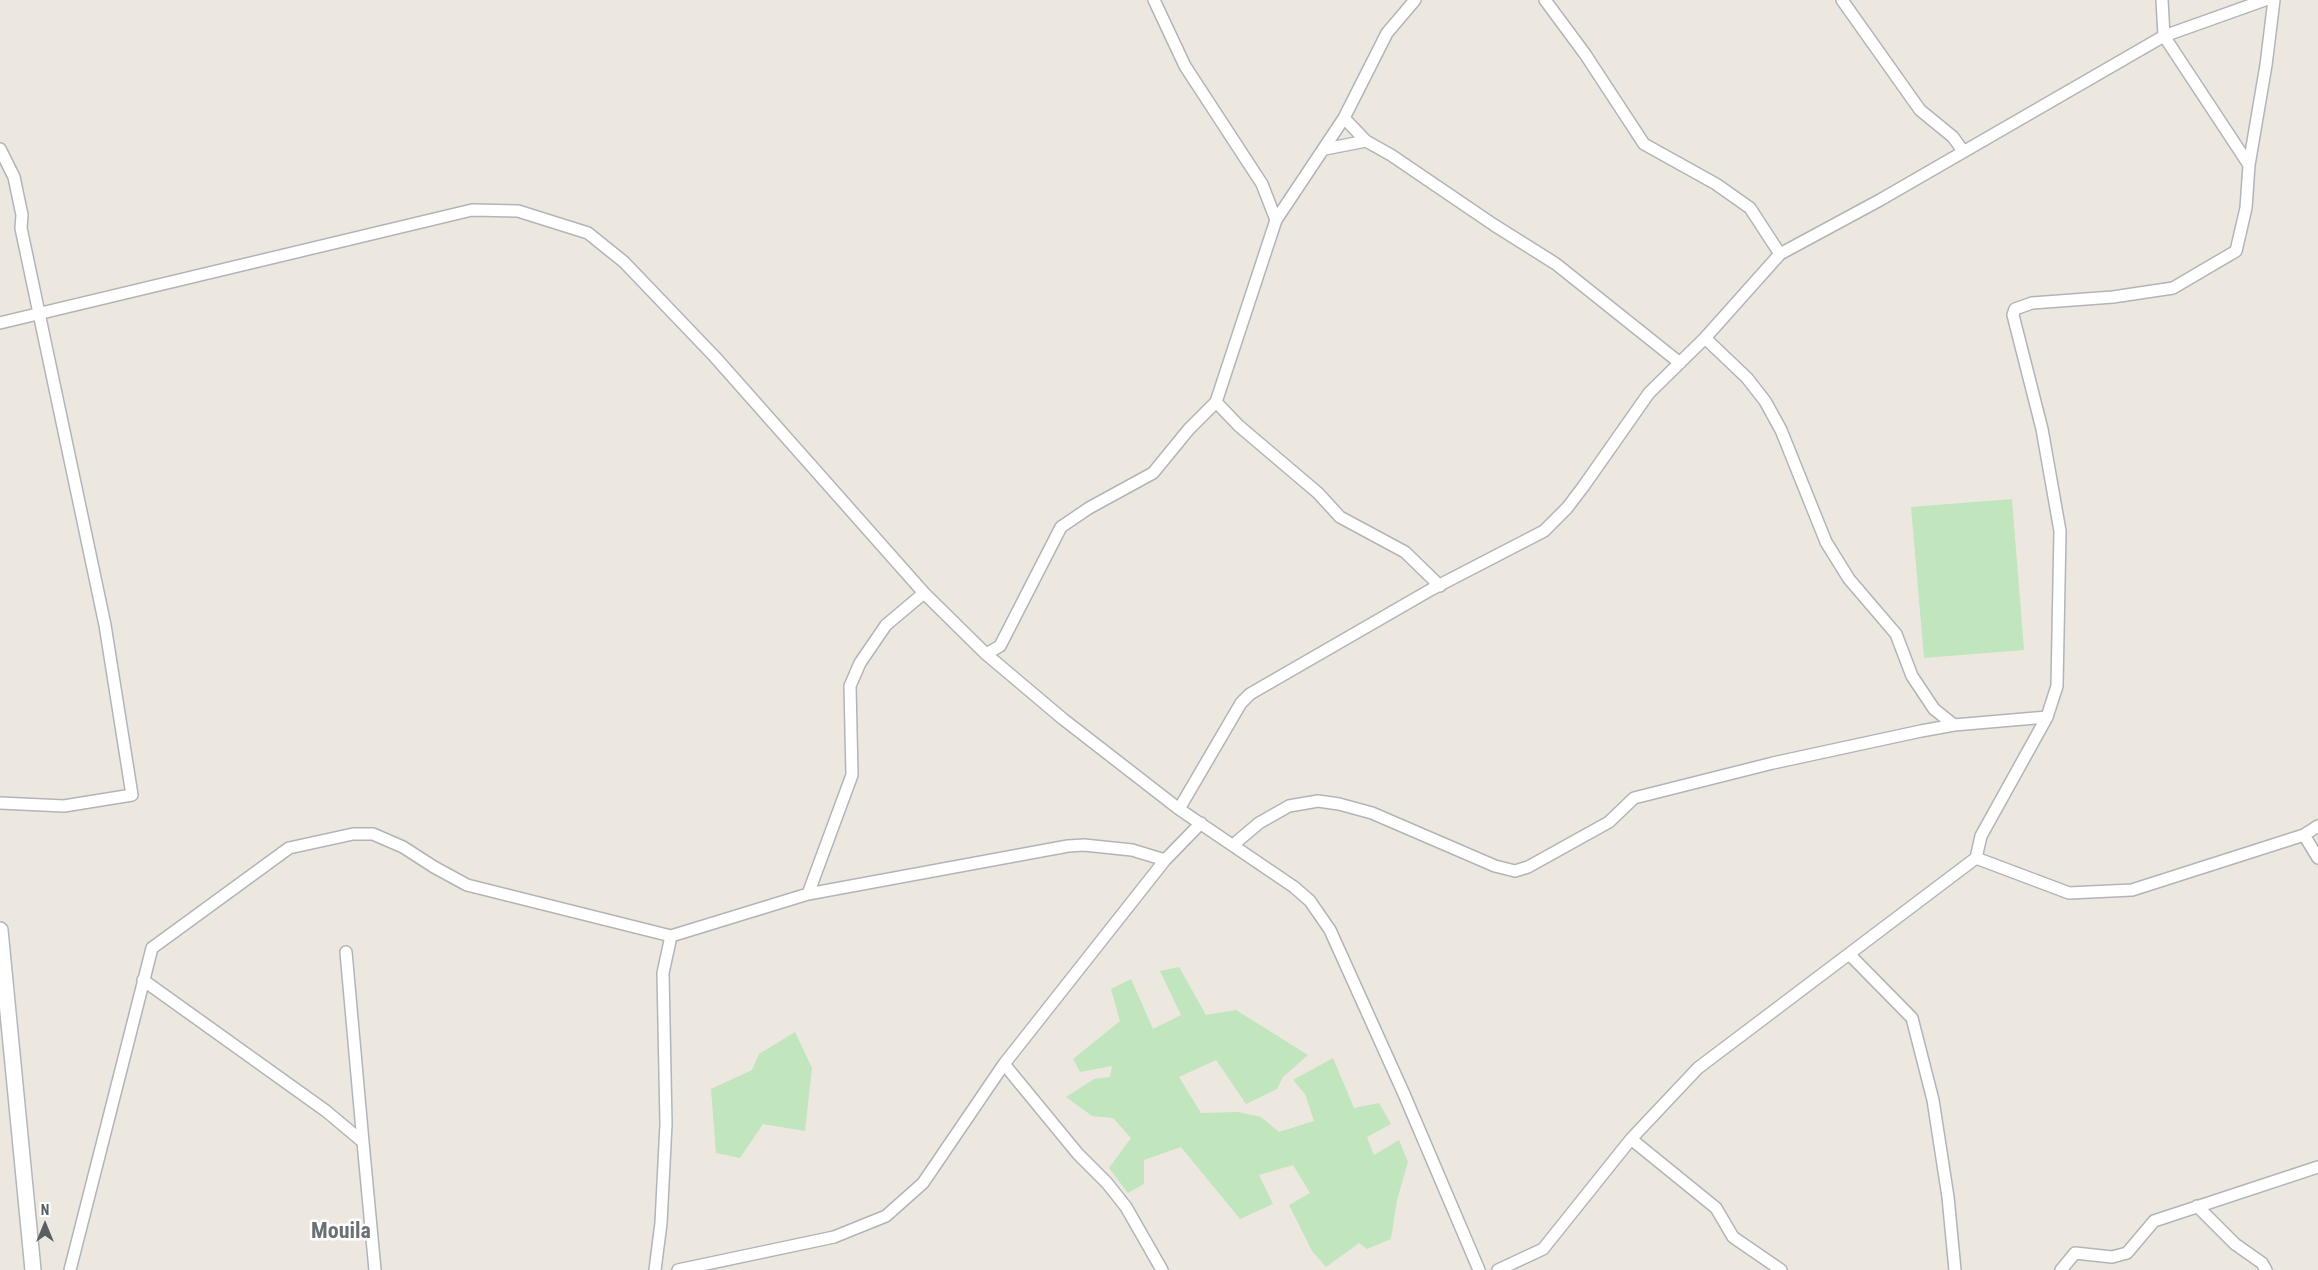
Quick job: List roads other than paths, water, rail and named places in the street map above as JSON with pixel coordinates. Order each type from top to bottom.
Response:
[{"type":"street","points":[[1154,0],[1185,66],[1262,184],[1276,220]]},
{"type":"street","points":[[986,654],[1000,646],[1062,526],[1089,508],[1153,473],[1189,429],[1216,402],[1276,220],[1344,118],[1387,33],[1414,0]]},
{"type":"street","points":[[1546,0],[1586,54],[1644,144],[1716,184],[1750,208],[1780,254]]},
{"type":"street","points":[[1842,0],[1920,110],[1953,137],[1963,151]]},
{"type":"street","points":[[2162,0],[2164,36],[2249,165]]},
{"type":"street","points":[[1179,809],[1242,703],[1250,694],[1440,586],[1544,530],[1567,508],[1649,393],[1706,338],[1780,254],[2164,36],[2265,0]]},
{"type":"street","points":[[1498,1270],[1543,1249],[1631,1139],[1698,1068],[1976,858],[1981,836],[2047,716],[2058,686],[2060,531],[2042,429],[2015,331],[2013,315],[2015,309],[2032,303],[2113,297],[2173,288],[2236,251],[2246,208],[2249,165],[2266,65],[2274,0]]},
{"type":"street","points":[[1344,118],[1366,141],[1391,155],[1494,226],[1556,264],[1680,364]]},
{"type":"street","points":[[1325,149],[1366,141]]},
{"type":"street","points":[[0,149],[14,177],[22,215],[21,228],[105,625],[132,795],[64,806],[0,803]]},
{"type":"street","points":[[0,322],[472,210],[518,211],[548,218],[588,233],[624,262],[715,357],[924,593],[986,654],[1063,719],[1179,809],[1294,887],[1310,901],[1330,930],[1404,1094],[1479,1270]]},
{"type":"street","points":[[1706,338],[1747,378],[1765,401],[1781,430],[1806,497],[1826,542],[1849,578],[1896,634],[1912,676],[1934,709],[1954,725]]},
{"type":"street","points":[[1216,402],[1239,426],[1318,493],[1340,517],[1405,552],[1440,586]]},
{"type":"street","points":[[808,894],[852,775],[850,686],[860,663],[886,625],[924,593]]},
{"type":"street","points":[[1233,845],[1259,823],[1289,806],[1318,801],[1339,804],[1372,813],[1495,866],[1515,870],[1528,867],[1609,822],[1634,798],[1773,763],[1954,725],[2047,716]]},
{"type":"street","points":[[678,1270],[834,1236],[886,1216],[923,1183],[1004,1064],[1164,860],[1201,823]]},
{"type":"street","points":[[1976,858],[2069,893],[2132,890],[2304,834],[2318,826]]},
{"type":"street","points":[[70,1270],[152,948],[289,848],[364,832],[373,834],[403,847],[467,885],[671,936],[808,894],[1068,846],[1084,845],[1132,850],[1164,860]]},
{"type":"street","points":[[2304,834],[2318,858]]},
{"type":"street","points":[[0,930],[33,1270]]},
{"type":"street","points":[[654,1270],[661,1223],[666,1124],[663,973],[671,936]]},
{"type":"street","points":[[346,952],[375,1270]]},
{"type":"street","points":[[1850,955],[1912,1018],[1933,1100],[1948,1197],[1955,1270]]},
{"type":"street","points":[[143,980],[326,1111],[363,1142]]},
{"type":"street","points":[[1004,1064],[1078,1154],[1107,1182],[1126,1207],[1162,1270]]},
{"type":"street","points":[[1631,1139],[1716,1208],[1732,1237],[1781,1270]]},
{"type":"street","points":[[2061,1270],[2075,1253],[2112,1257],[2127,1253],[2154,1221],[2318,1167]]},
{"type":"street","points":[[2197,1206],[2235,1244],[2262,1263],[2266,1270]]},
{"type":"district","name":"Mouila","points":[[341,1232]]}]
